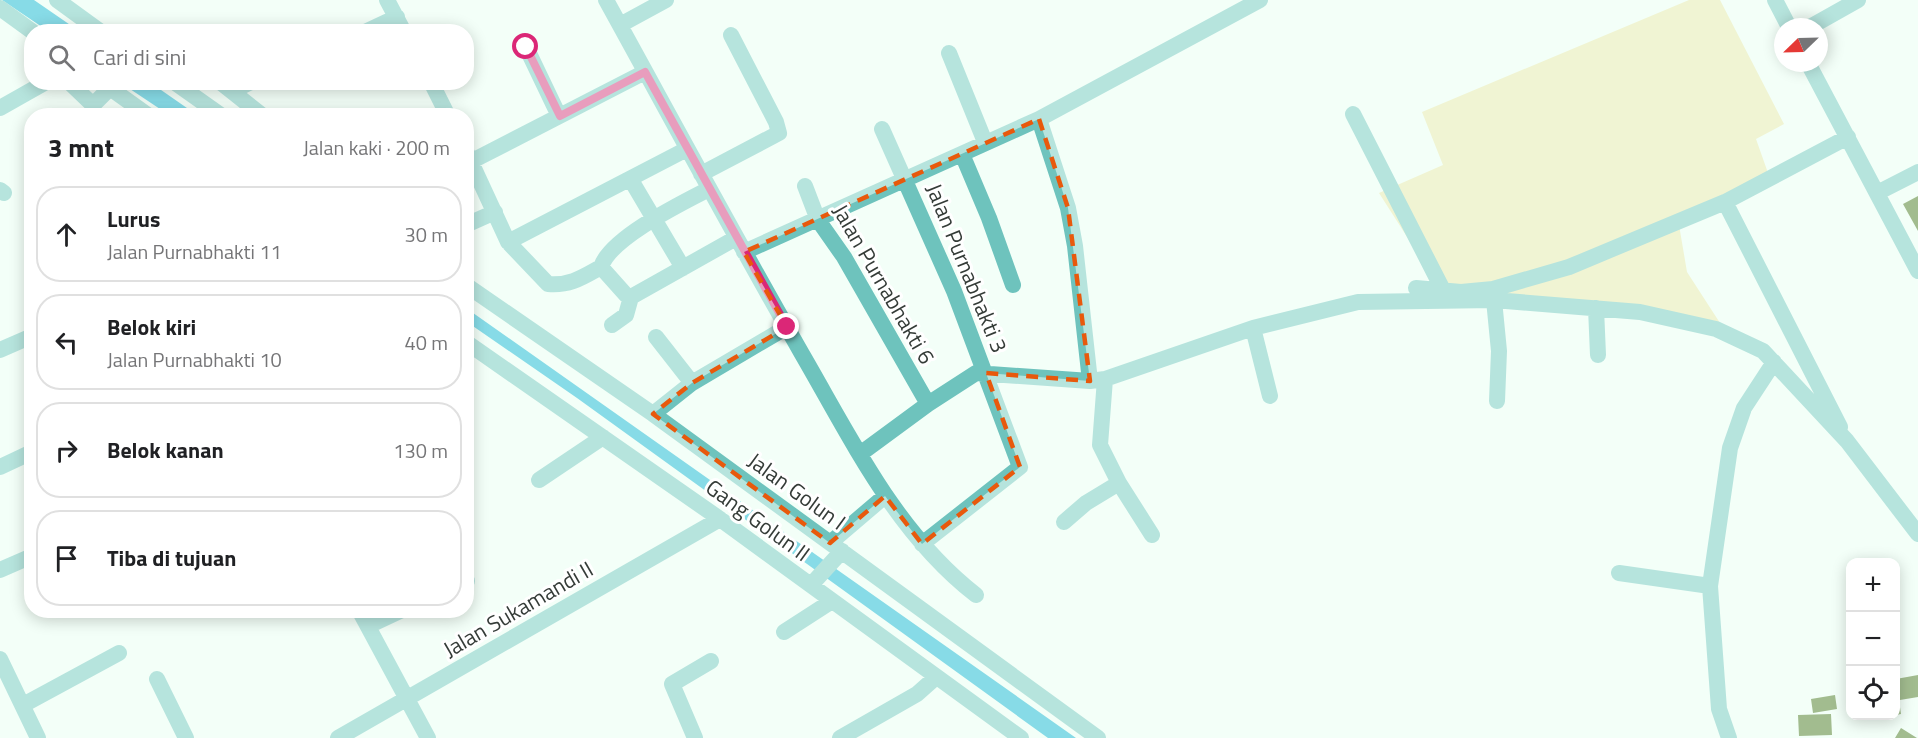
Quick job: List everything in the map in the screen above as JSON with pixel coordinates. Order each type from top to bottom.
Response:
[{"type":"street","points":[[57,0],[90,24]]},
{"type":"street","points":[[387,0],[400,24]]},
{"type":"street","points":[[606,0],[740,245],[885,496],[947,572],[976,595]]},
{"type":"street","points":[[620,25],[666,0]]},
{"type":"street","points":[[612,325],[626,315],[631,297],[683,268],[740,245],[818,220],[906,181],[1039,119],[1260,0]]},
{"type":"street","points":[[1775,0],[1784,18]]},
{"type":"street","points":[[1826,18],[1858,0]]},
{"type":"street","points":[[0,8],[24,25]]},
{"type":"street","points":[[474,167],[508,243],[548,284],[562,285],[574,282],[602,267],[605,255],[705,181],[779,133],[776,122],[731,35]]},
{"type":"street","points":[[526,47],[560,116]]},
{"type":"street","points":[[949,53],[986,142]]},
{"type":"street","points":[[474,154],[560,116],[645,72]]},
{"type":"street","points":[[1813,72],[1918,271]]},
{"type":"street","points":[[0,108],[32,90]]},
{"type":"street","points":[[76,90],[93,108]]},
{"type":"street","points":[[96,108],[105,90]]},
{"type":"street","points":[[114,90],[138,108]]},
{"type":"street","points":[[185,90],[211,108]]},
{"type":"street","points":[[230,90],[253,108]]},
{"type":"street","points":[[435,90],[444,108]]},
{"type":"street","points":[[1353,114],[1443,290]]},
{"type":"street","points":[[1039,119],[1068,208],[1097,380],[1100,446],[1119,483],[1152,535]]},
{"type":"street","name":"Jalan Purnabhakti 3","points":[[882,129],[986,373],[1020,467],[922,544]]},
{"type":"street","points":[[1416,288],[1461,292],[1493,289],[1569,267],[1725,202],[1848,137]]},
{"type":"street","points":[[508,243],[687,149]]},
{"type":"street","points":[[962,154],[989,218],[1013,285]]},
{"type":"street","points":[[1876,193],[1918,171]]},
{"type":"street","points":[[631,180],[683,268]]},
{"type":"street","name":"Jalan Purnabhakti 6","points":[[805,186],[818,220],[844,257],[928,404]]},
{"type":"street","points":[[1725,202],[1847,441]]},
{"type":"street","points":[[474,221],[495,212]]},
{"type":"street","points":[[602,267],[631,297]]},
{"type":"street","name":"Jalan Golun I","points":[[474,291],[653,414],[834,553],[1098,738]]},
{"type":"street","points":[[860,454],[928,404],[976,373],[1097,380],[1253,328],[1358,302],[1494,300],[1640,312],[1716,330],[1763,351],[1847,441],[1918,534]]},
{"type":"street","points":[[1494,300],[1499,351],[1497,401]]},
{"type":"street","points":[[1596,308],[1598,355]]},
{"type":"street","points":[[653,414],[692,383],[787,327]]},
{"type":"street","points":[[1253,328],[1270,396]]},
{"type":"street","points":[[656,337],[692,383]]},
{"type":"street","points":[[0,350],[24,340]]},
{"type":"street","name":"Gang Golun II","points":[[474,348],[813,582],[832,601],[935,678],[1022,738]]},
{"type":"street","points":[[1729,738],[1719,709],[1710,586],[1730,448],[1744,408],[1774,362]]},
{"type":"street","points":[[539,480],[603,437]]},
{"type":"street","points":[[0,467],[24,456]]},
{"type":"street","points":[[1064,522],[1086,503],[1119,483]]},
{"type":"street","points":[[813,582],[834,553],[885,496]]},
{"type":"street","name":"Jalan Sukamandi II","points":[[338,738],[720,519]]},
{"type":"street","points":[[0,570],[24,560]]},
{"type":"street","points":[[1619,573],[1710,586]]},
{"type":"street","points":[[784,632],[832,601]]},
{"type":"street","points":[[364,618],[428,738]]},
{"type":"street","points":[[368,626],[385,618]]},
{"type":"street","points":[[22,705],[119,653]]},
{"type":"street","points":[[0,659],[38,738]]},
{"type":"street","points":[[695,738],[672,684],[711,661]]},
{"type":"street","points":[[840,738],[917,694],[935,678]]},
{"type":"street","points":[[157,679],[186,738]]},
{"type":"highlighted area","points":[[1039,119],[1068,208],[1090,381],[986,373],[1020,467],[922,544],[885,496],[830,543],[653,414],[692,383],[787,327],[744,252]]},
{"type":"shaded area","points":[[1689,0],[1720,0],[1784,124],[1756,139],[1768,173],[1678,219],[1687,272],[1720,323],[1448,301],[1379,193],[1443,165],[1422,112]]},
{"type":"water","points":[[2,0],[34,0],[69,24],[38,24]]},
{"type":"water","points":[[132,90],[161,90],[187,108],[158,108]]},
{"type":"water","points":[[474,314],[1076,738],[1048,738],[577,398],[474,327]]},
{"type":"building","points":[[1918,196],[1918,231],[1903,204]]},
{"type":"building","points":[[1918,675],[1918,697],[1900,700],[1900,678]]},
{"type":"building","points":[[1835,695],[1837,709],[1813,713],[1811,699]]},
{"type":"building","points":[[1831,714],[1832,735],[1799,736],[1798,715]]},
{"type":"building","points":[[1901,728],[1917,738],[1895,738]]},
{"type":"route","points":[[526,47],[560,116],[645,72],[787,327]]}]
